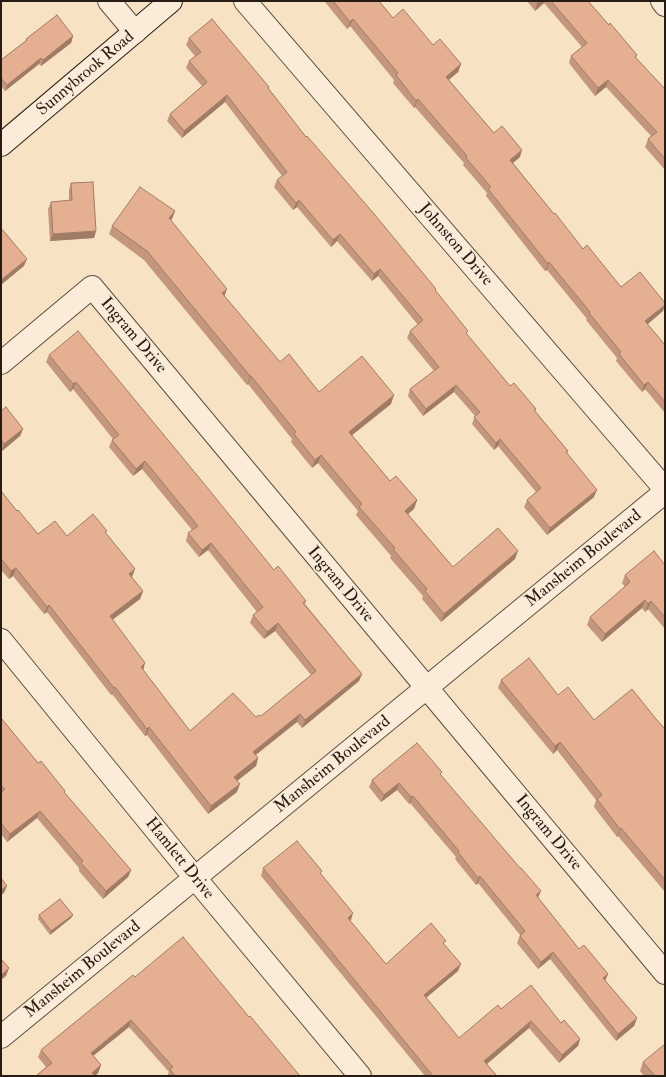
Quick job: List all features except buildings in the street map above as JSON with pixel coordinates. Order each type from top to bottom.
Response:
[{"type":"street","points":[[109,1],[135,32]]},
{"type":"street","name":"Sunnybrook Road","points":[[1,145],[171,1]]},
{"type":"street","name":"Johnston Drive","points":[[245,1],[665,491]]},
{"type":"street","points":[[662,1],[665,5]]},
{"type":"street","name":"Ingram Drive","points":[[1,363],[92,287],[665,973]]},
{"type":"street","name":"Mansheim Boulevard","points":[[1,1037],[665,491]]},
{"type":"street","name":"Hamlett Drive","points":[[1,640],[195,878],[360,1076]]}]
